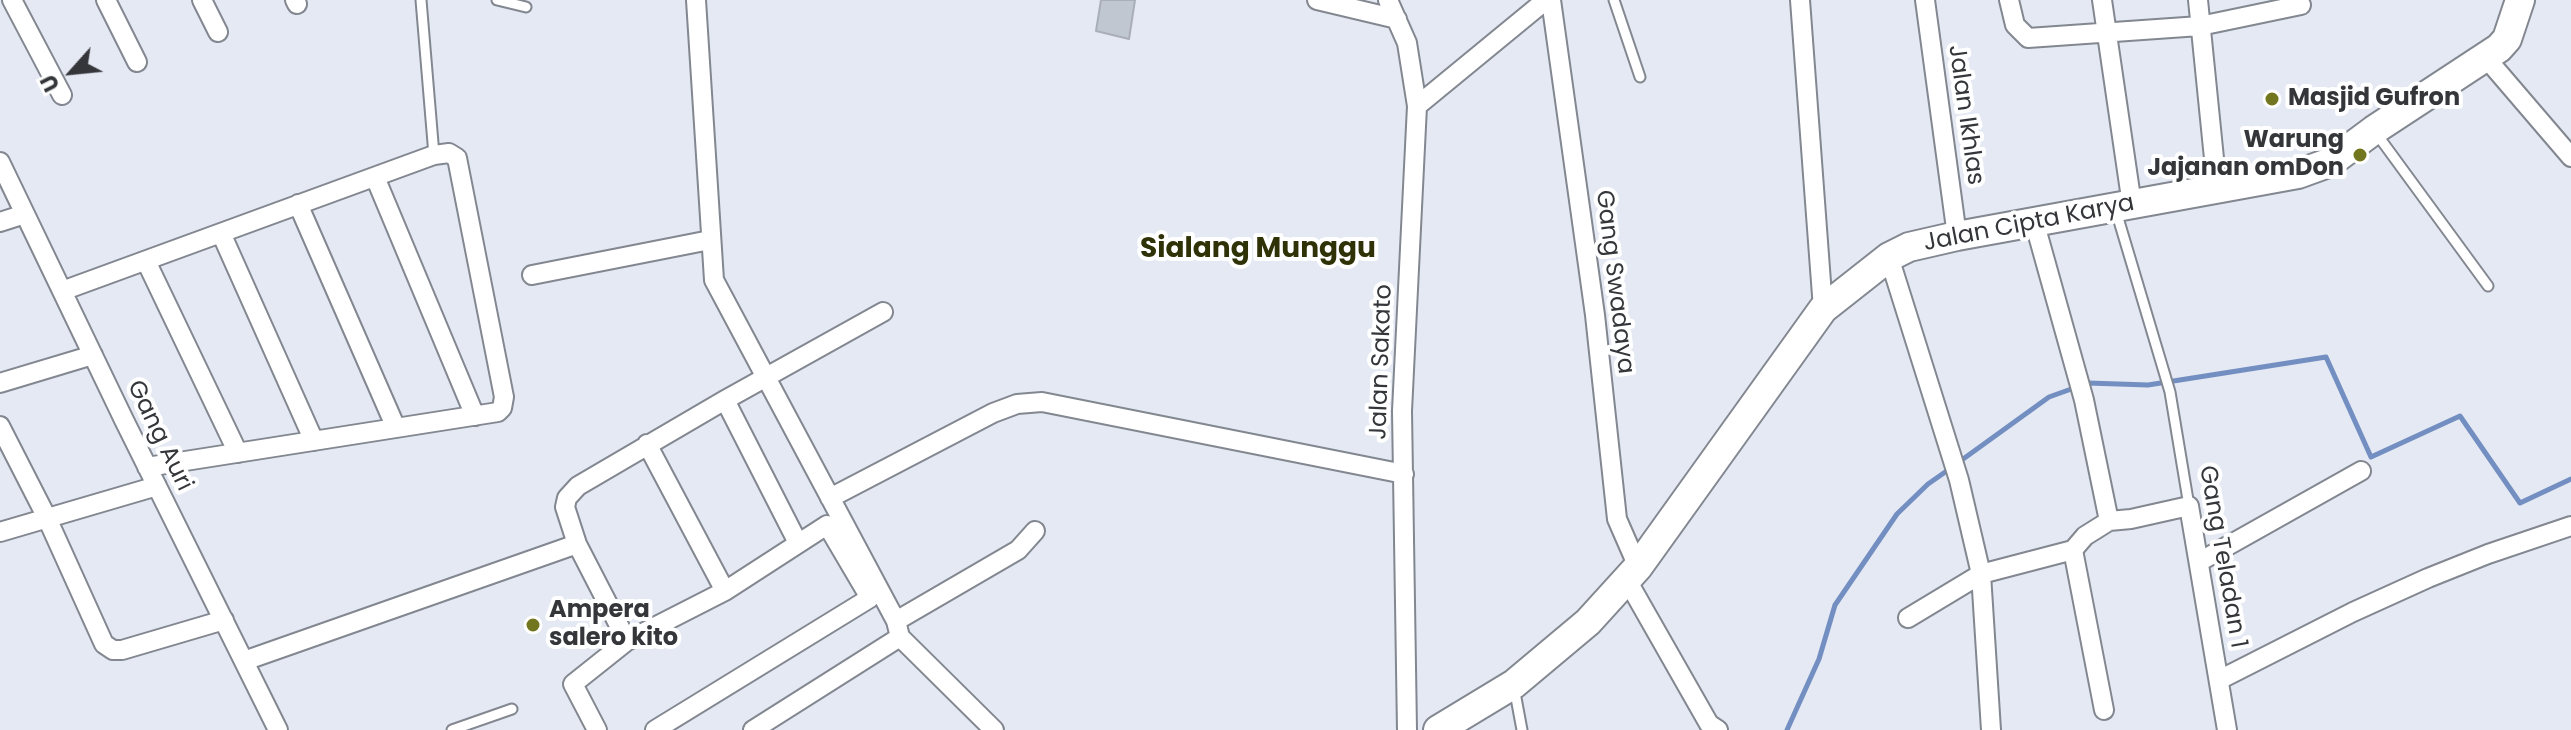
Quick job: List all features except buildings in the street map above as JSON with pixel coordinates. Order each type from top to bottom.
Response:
[{"type":"main road","name":"Jalan Cipta Karya","points":[[1438,730],[1514,684],[1588,622],[1632,574],[1823,309],[1889,257],[1909,247],[1957,236],[2298,174],[2331,162],[2374,130],[2487,59],[2507,39],[2520,0]]},
{"type":"street","points":[[12,0],[62,95]]},
{"type":"street","points":[[106,0],[137,62]]},
{"type":"street","points":[[202,0],[218,32]]},
{"type":"street","points":[[696,0],[714,280],[898,629],[994,730]]},
{"type":"street","points":[[1317,0],[1397,19]]},
{"type":"street","name":"Jalan Sakato","points":[[1388,0],[1407,43],[1417,106],[1402,411],[1407,730]]},
{"type":"street","points":[[1417,106],[1548,0]]},
{"type":"street","name":"Gang Swadaya","points":[[1548,0],[1595,315],[1617,519],[1632,574],[1709,724],[1718,730]]},
{"type":"street","points":[[1800,0],[1823,309]]},
{"type":"street","name":"Jalan Ikhlas","points":[[1925,0],[1957,236]]},
{"type":"street","points":[[2009,0],[2015,25],[2028,38],[2200,26],[2301,5]]},
{"type":"street","points":[[2102,0],[2124,206]]},
{"type":"street","points":[[2198,0],[2217,188]]},
{"type":"street","points":[[2487,59],[2571,157]]},
{"type":"street","points":[[62,291],[434,155],[449,153],[457,158],[504,397],[498,412],[147,467]]},
{"type":"street","name":"Gang Auri","points":[[0,162],[278,730]]},
{"type":"street","points":[[375,177],[475,416]]},
{"type":"street","points":[[298,204],[396,428]]},
{"type":"street","points":[[0,222],[25,214]]},
{"type":"street","points":[[2034,221],[2078,376],[2109,521]]},
{"type":"street","points":[[221,233],[314,441]]},
{"type":"street","points":[[532,275],[710,240]]},
{"type":"street","points":[[1889,257],[1959,480],[1981,574],[1991,730]]},
{"type":"street","points":[[146,261],[238,453]]},
{"type":"street","points":[[627,641],[577,544],[565,507],[567,498],[578,486],[647,444],[883,312]]},
{"type":"street","points":[[0,383],[93,355]]},
{"type":"street","points":[[725,400],[798,543]]},
{"type":"street","points":[[830,498],[993,413],[1017,404],[1042,402],[1404,474]]},
{"type":"street","points":[[0,426],[47,518],[104,644],[113,650],[122,650],[224,620]]},
{"type":"street","points":[[647,444],[725,591]]},
{"type":"street","points":[[2199,562],[2361,471]]},
{"type":"street","points":[[0,532],[157,486]]},
{"type":"street","points":[[1908,618],[1981,574],[2073,550],[2085,536],[2109,521],[2189,506]]},
{"type":"street","name":"Gang Teladan 1","points":[[2189,506],[2227,730]]},
{"type":"street","points":[[597,730],[573,684],[627,641],[725,591],[827,525],[870,598],[655,730]]},
{"type":"street","points":[[2219,680],[2428,578],[2571,526]]},
{"type":"street","points":[[753,730],[1018,550],[1035,531]]},
{"type":"street","points":[[244,661],[577,544]]},
{"type":"street","points":[[2073,550],[2104,710]]},
{"type":"lane","points":[[421,0],[434,155]]},
{"type":"lane","points":[[497,0],[526,7]]},
{"type":"lane","points":[[1614,0],[1640,77]]},
{"type":"lane","points":[[2374,130],[2488,286]]},
{"type":"lane","name":"Gang Teladan 1","points":[[2124,206],[2170,392],[2189,506]]},
{"type":"lane","points":[[1514,684],[1522,730]]},
{"type":"lane","points":[[452,730],[512,709]]},
{"type":"waterway","points":[[1959,462],[2049,397],[2088,383],[2148,385],[2326,357],[2371,457],[2460,416],[2520,503],[2571,479]]},
{"type":"waterway","points":[[1787,730],[1819,659],[1835,605],[1897,514],[1928,484],[1951,468]]},
{"type":"place","name":"Masjid Gufron","points":[[2272,99]]},
{"type":"place","name":"Warung Jajanan omDon","points":[[2360,155]]},
{"type":"place","name":"Ampera salero kito","points":[[533,625]]},
{"type":"district","name":"Sialang Munggu","points":[[1258,250]]}]
